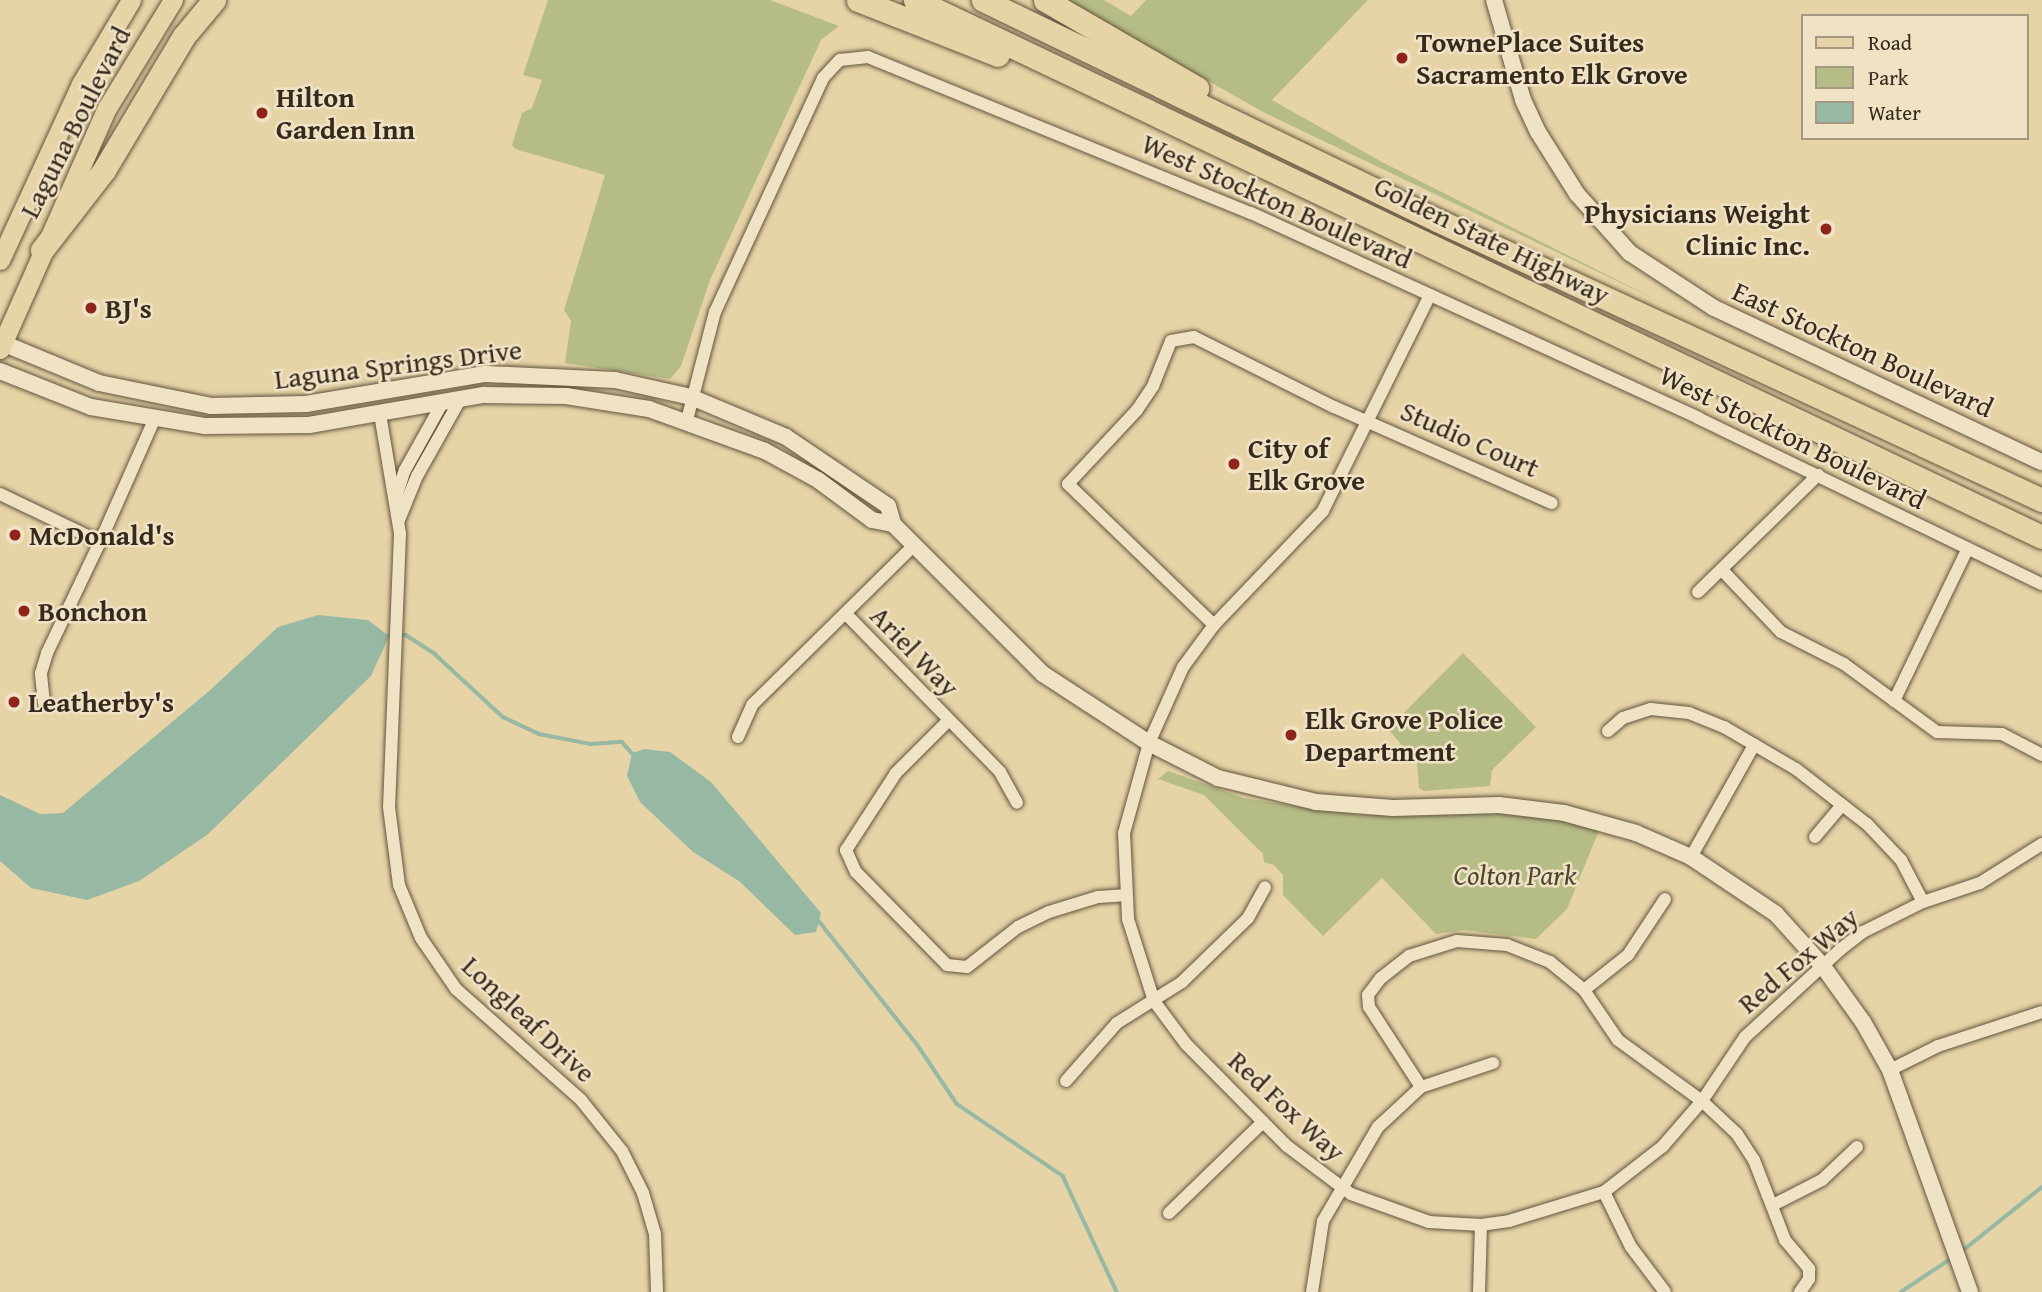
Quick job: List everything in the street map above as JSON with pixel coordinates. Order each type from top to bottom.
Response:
[{"type":"highway","points":[[42,250],[104,170],[184,36],[214,0]]},
{"type":"highway","points":[[858,0],[1188,129]]},
{"type":"highway","name":"Golden State Highway","points":[[915,0],[2042,537]]},
{"type":"highway","name":"Golden State Highway","points":[[984,0],[1271,140],[2042,500]]},
{"type":"highway","points":[[1045,0],[1245,116],[1271,140]]},
{"type":"main road","name":"Laguna Boulevard","points":[[0,260],[81,84],[131,0]]},
{"type":"main road","name":"Laguna Boulevard","points":[[1,345],[107,108],[173,0]]},
{"type":"street","name":"East Stockton Boulevard","points":[[1494,0],[1523,100],[1538,132],[1577,194],[1630,253],[1714,308],[2042,462]]},
{"type":"street","name":"West Stockton Boulevard","points":[[687,420],[691,397],[727,281],[822,78],[840,60],[856,56],[876,59],[1251,213],[1818,475],[1967,550],[2042,584]]},
{"type":"street","name":"Red Fox Way","points":[[1430,295],[1323,511],[1214,625],[1183,667],[1149,743],[1124,833],[1124,895],[1133,946],[1154,1001],[1186,1044],[1263,1122],[1340,1187],[1401,1215],[1480,1225],[1536,1216],[1604,1192],[1648,1159],[1702,1101],[1745,1037],[1822,965],[1863,932],[1923,902],[1980,883],[2042,844]]},
{"type":"street","name":"Studio Court","points":[[1214,625],[1068,484],[1137,410],[1153,386],[1171,341],[1194,337],[1552,503]]},
{"type":"street","name":"Laguna Springs Drive","points":[[1,345],[99,383],[211,406],[270,407],[344,400],[418,383],[512,373],[615,380],[691,397],[765,426],[833,465],[888,506],[893,524]]},
{"type":"street","name":"Laguna Springs Drive","points":[[0,371],[91,407],[154,420],[205,425],[264,428],[380,414],[453,399],[566,396],[611,401],[687,420],[765,450],[826,485],[872,520],[893,524],[1008,643],[1043,674],[1149,743],[1218,778],[1282,795],[1380,807],[1499,805],[1564,813],[1636,833],[1691,857],[1776,914],[1822,965],[1890,1070],[1970,1292]]},
{"type":"street","name":"Longleaf Drive","points":[[396,501],[405,470],[453,399]]},
{"type":"street","name":"Longleaf Drive","points":[[399,520],[453,399]]},
{"type":"street","points":[[264,428],[283,417],[330,412],[344,400]]},
{"type":"street","points":[[44,703],[41,673],[47,653],[154,420],[160,412],[197,413],[211,406]]},
{"type":"street","points":[[205,425],[220,417],[259,417],[270,407]]},
{"type":"street","name":"Longleaf Drive","points":[[380,414],[399,520],[389,834],[409,915],[435,962],[456,989],[582,1100],[622,1151],[643,1193],[655,1234],[657,1292]]},
{"type":"street","points":[[1698,592],[1818,475]]},
{"type":"street","points":[[0,494],[100,542]]},
{"type":"street","points":[[738,737],[752,705],[915,544]]},
{"type":"street","points":[[1894,701],[1967,550]]},
{"type":"street","points":[[1722,570],[1781,632],[1844,664],[1937,732],[2002,734],[2042,755]]},
{"type":"street","name":"Ariel Way","points":[[846,614],[1000,772],[1017,803]]},
{"type":"street","points":[[1608,731],[1635,712],[1663,709],[1689,713],[1754,745],[1842,805],[1890,846],[1923,902]]},
{"type":"street","points":[[948,721],[896,773],[846,850],[856,872],[947,965],[967,967],[1018,927],[1049,912],[1091,899],[1124,895]]},
{"type":"street","points":[[1691,857],[1754,745]]},
{"type":"street","points":[[1815,837],[1842,805]]},
{"type":"street","points":[[1066,1081],[1117,1023],[1182,982],[1248,918],[1265,887]]},
{"type":"street","points":[[1584,990],[1628,956],[1665,899]]},
{"type":"street","points":[[1421,1087],[1367,1001],[1381,978],[1409,956],[1457,941],[1507,945],[1550,962],[1584,990],[1618,1040],[1702,1101],[1746,1147],[1775,1204],[1785,1240],[1809,1269],[1809,1279],[1800,1292]]},
{"type":"street","points":[[1890,1070],[1938,1046],[2042,1012]]},
{"type":"street","points":[[1312,1292],[1318,1236],[1340,1187],[1369,1139],[1404,1100],[1421,1087],[1493,1063]]},
{"type":"street","points":[[1168,1213],[1263,1122]]},
{"type":"street","points":[[1775,1204],[1822,1180],[1857,1147]]},
{"type":"street","points":[[1604,1192],[1631,1247],[1665,1292]]},
{"type":"street","points":[[1479,1292],[1480,1225]]},
{"type":"green space","points":[[548,0],[770,0],[839,26],[821,40],[710,280],[681,366],[670,379],[565,363],[571,321],[564,310],[605,175],[515,149],[512,145],[522,113],[532,108],[542,80],[523,75]]},
{"type":"green space","points":[[1065,0],[1104,0],[1131,16],[1146,0],[1368,0],[1272,100],[1382,162],[1661,302],[1265,113]]},
{"type":"green space","points":[[1463,653],[1536,727],[1492,770],[1490,786],[1424,791],[1419,788],[1417,763],[1388,729]]},
{"type":"green space","name":"Colton Park","points":[[1168,771],[1244,798],[1306,808],[1363,815],[1507,814],[1556,817],[1600,828],[1567,909],[1536,939],[1464,930],[1436,934],[1382,878],[1323,936],[1283,895],[1283,875],[1274,865],[1264,862],[1263,854],[1204,795],[1158,779]]},
{"type":"water","points":[[318,615],[368,620],[389,636],[371,676],[207,835],[139,881],[87,900],[31,888],[0,861],[0,795],[40,814],[63,813],[208,692],[278,627]]},
{"type":"water","points":[[645,749],[670,752],[711,782],[821,913],[816,932],[795,935],[739,881],[693,852],[640,802],[627,776],[632,753]]},
{"type":"waterway","points":[[389,636],[406,635],[435,654],[503,717],[539,734],[591,744],[622,742],[632,753]]},
{"type":"waterway","points":[[819,921],[917,1044],[957,1104],[1063,1176],[1117,1292]]},
{"type":"waterway","points":[[1961,1252],[2042,1187]]},
{"type":"waterway","points":[[1901,1292],[1952,1258]]},
{"type":"place","name":"TownePlace Suites Sacramento Elk Grove","points":[[1402,58]]},
{"type":"place","name":"Hilton Garden Inn","points":[[262,113]]},
{"type":"place","name":"Physicians Weight Clinic Inc.","points":[[1826,229]]},
{"type":"place","name":"BJ's","points":[[91,308]]},
{"type":"place","name":"City of Elk Grove","points":[[1234,464]]},
{"type":"place","name":"McDonald's","points":[[15,535]]},
{"type":"place","name":"Bonchon","points":[[24,611]]},
{"type":"place","name":"Leatherby's","points":[[14,702]]},
{"type":"place","name":"Elk Grove Police Department","points":[[1291,735]]}]
